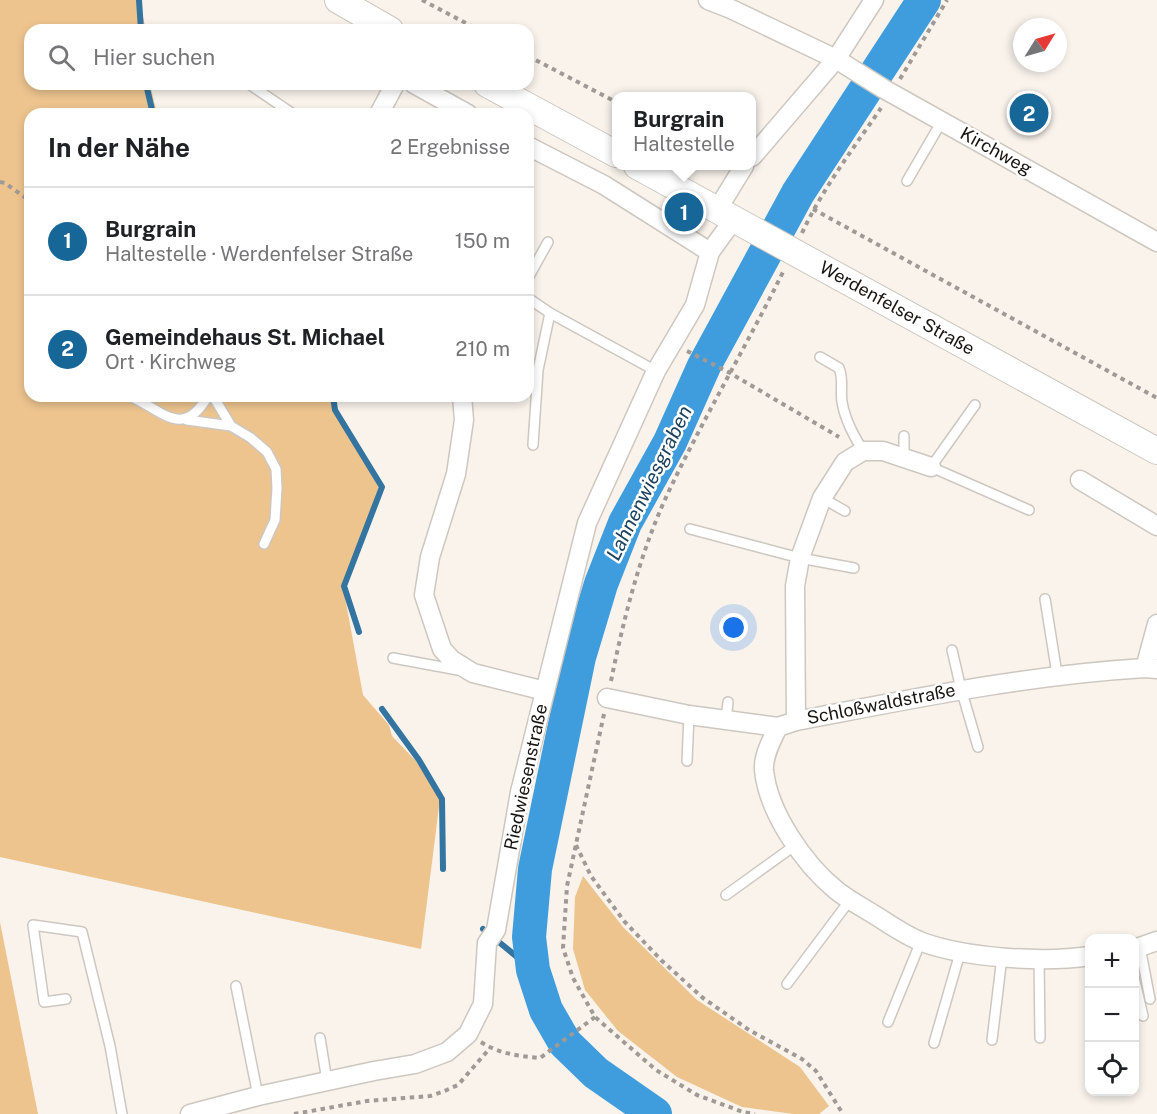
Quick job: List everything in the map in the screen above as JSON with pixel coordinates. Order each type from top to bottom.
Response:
[{"type":"street","points":[[338,0],[380,24]]},
{"type":"street","name":"Kirchweg","points":[[708,0],[836,59],[888,91],[1157,242]]},
{"type":"street","points":[[756,152],[836,59],[874,0]]},
{"type":"street","points":[[383,108],[392,90]]},
{"type":"street","points":[[425,90],[457,108]]},
{"type":"street","points":[[498,90],[531,108]]},
{"type":"street","points":[[534,110],[612,152]]},
{"type":"street","points":[[534,149],[604,185],[710,252]]},
{"type":"street","name":"Werdenfelser Straße","points":[[646,170],[1157,451]]},
{"type":"street","name":"Riedwiesenstraße","points":[[190,1114],[258,1096],[415,1064],[447,1052],[468,1034],[483,1004],[492,936],[520,792],[587,523],[656,371],[695,305],[710,252],[742,170]]},
{"type":"street","points":[[462,402],[464,420],[456,474],[430,557],[424,595],[442,649],[452,660],[473,673],[544,691]]},
{"type":"street","points":[[796,721],[795,586],[800,558],[822,498],[845,462],[863,451],[883,451],[931,467]]},
{"type":"street","points":[[1080,480],[1157,526]]},
{"type":"street","points":[[1151,668],[1157,624]]},
{"type":"street","name":"Schloßwaldstraße","points":[[607,698],[689,715],[727,711],[778,727],[796,721],[961,689],[1057,674],[1151,668]]},
{"type":"street","points":[[778,727],[770,744],[764,769],[773,804],[794,846],[835,889],[892,927],[921,941],[960,953],[1039,958],[1085,956]]},
{"type":"lane","points":[[258,90],[284,108]]},
{"type":"lane","points":[[907,181],[942,121]]},
{"type":"lane","points":[[534,267],[548,242]]},
{"type":"lane","points":[[534,302],[656,371]]},
{"type":"lane","points":[[533,445],[538,370],[550,312]]},
{"type":"lane","points":[[820,357],[839,368],[843,376],[842,401],[847,420],[863,451]]},
{"type":"lane","points":[[140,402],[173,419],[231,426],[251,438],[267,452],[276,470],[275,520],[264,544]]},
{"type":"lane","points":[[187,420],[200,411],[205,402]]},
{"type":"lane","points":[[217,402],[231,426]]},
{"type":"lane","points":[[975,405],[931,467],[1029,510]]},
{"type":"lane","points":[[904,436],[904,457]]},
{"type":"lane","points":[[822,498],[844,511]]},
{"type":"lane","points":[[690,529],[800,558],[854,568]]},
{"type":"lane","points":[[1045,599],[1057,674]]},
{"type":"lane","points":[[952,650],[978,747]]},
{"type":"lane","points":[[393,658],[473,673]]},
{"type":"lane","points":[[687,761],[689,715]]},
{"type":"lane","points":[[726,895],[794,846]]},
{"type":"lane","points":[[787,984],[850,900]]},
{"type":"lane","points":[[66,999],[44,1002],[33,925],[82,932],[110,1046],[122,1114]]},
{"type":"lane","points":[[888,1022],[921,941]]},
{"type":"lane","points":[[1144,946],[1150,999]]},
{"type":"lane","points":[[934,1043],[960,953]]},
{"type":"lane","points":[[992,1040],[1002,957]]},
{"type":"lane","points":[[1039,958],[1040,1038]]},
{"type":"lane","points":[[236,986],[258,1096]]},
{"type":"lane","points":[[1137,988],[1143,1016]]},
{"type":"lane","points":[[320,1038],[327,1081]]},
{"type":"path","points":[[422,0],[468,24]]},
{"type":"path","points":[[755,1114],[743,1112],[697,1095],[677,1084],[637,1056],[595,1017],[573,978],[563,948],[567,886],[624,620],[642,558],[668,494],[813,209],[947,0]]},
{"type":"path","points":[[534,59],[612,100]]},
{"type":"path","points":[[0,182],[24,197]]},
{"type":"path","points":[[813,209],[1157,398]]},
{"type":"path","points":[[692,354],[730,373],[863,451]]},
{"type":"path","points":[[576,845],[591,876],[624,921],[661,960],[704,998],[749,1030],[802,1059],[816,1071],[843,1114]]},
{"type":"path","points":[[468,1034],[489,1048],[511,1055],[540,1058],[595,1017]]},
{"type":"path","points":[[294,1114],[367,1101],[430,1096],[458,1085],[489,1048]]},
{"type":"shaded area","points":[[0,0],[139,0],[145,24],[24,24],[24,90],[151,90],[156,108],[24,108],[24,402],[333,402],[334,411],[381,487],[343,586],[363,695],[389,725],[392,736],[417,762],[440,799],[421,949],[0,857]]},
{"type":"shaded area","points":[[583,876],[623,927],[697,1000],[800,1067],[829,1106],[819,1114],[793,1114],[742,1107],[677,1077],[618,1031],[585,990],[573,949],[575,897]]},
{"type":"shaded area","points":[[0,922],[38,1114],[0,1114]]},
{"type":"waterway","points":[[139,0],[141,24]]},
{"type":"waterway","name":"Lahnenwiesgraben","points":[[655,1114],[596,1073],[565,1043],[546,1010],[533,970],[529,937],[535,869],[579,657],[601,584],[625,523],[670,442],[704,366],[798,193],[924,0]]},
{"type":"waterway","points":[[147,90],[152,108]]},
{"type":"waterway","points":[[334,402],[335,410],[382,487],[344,586],[359,632]]},
{"type":"waterway","points":[[382,709],[419,760],[442,799],[443,869]]},
{"type":"waterway","points":[[483,929],[533,970]]},
{"type":"place","name":"Gemeindehaus St. Michael","points":[[1029,113]]},
{"type":"place","name":"Burgrain","points":[[684,212]]}]
